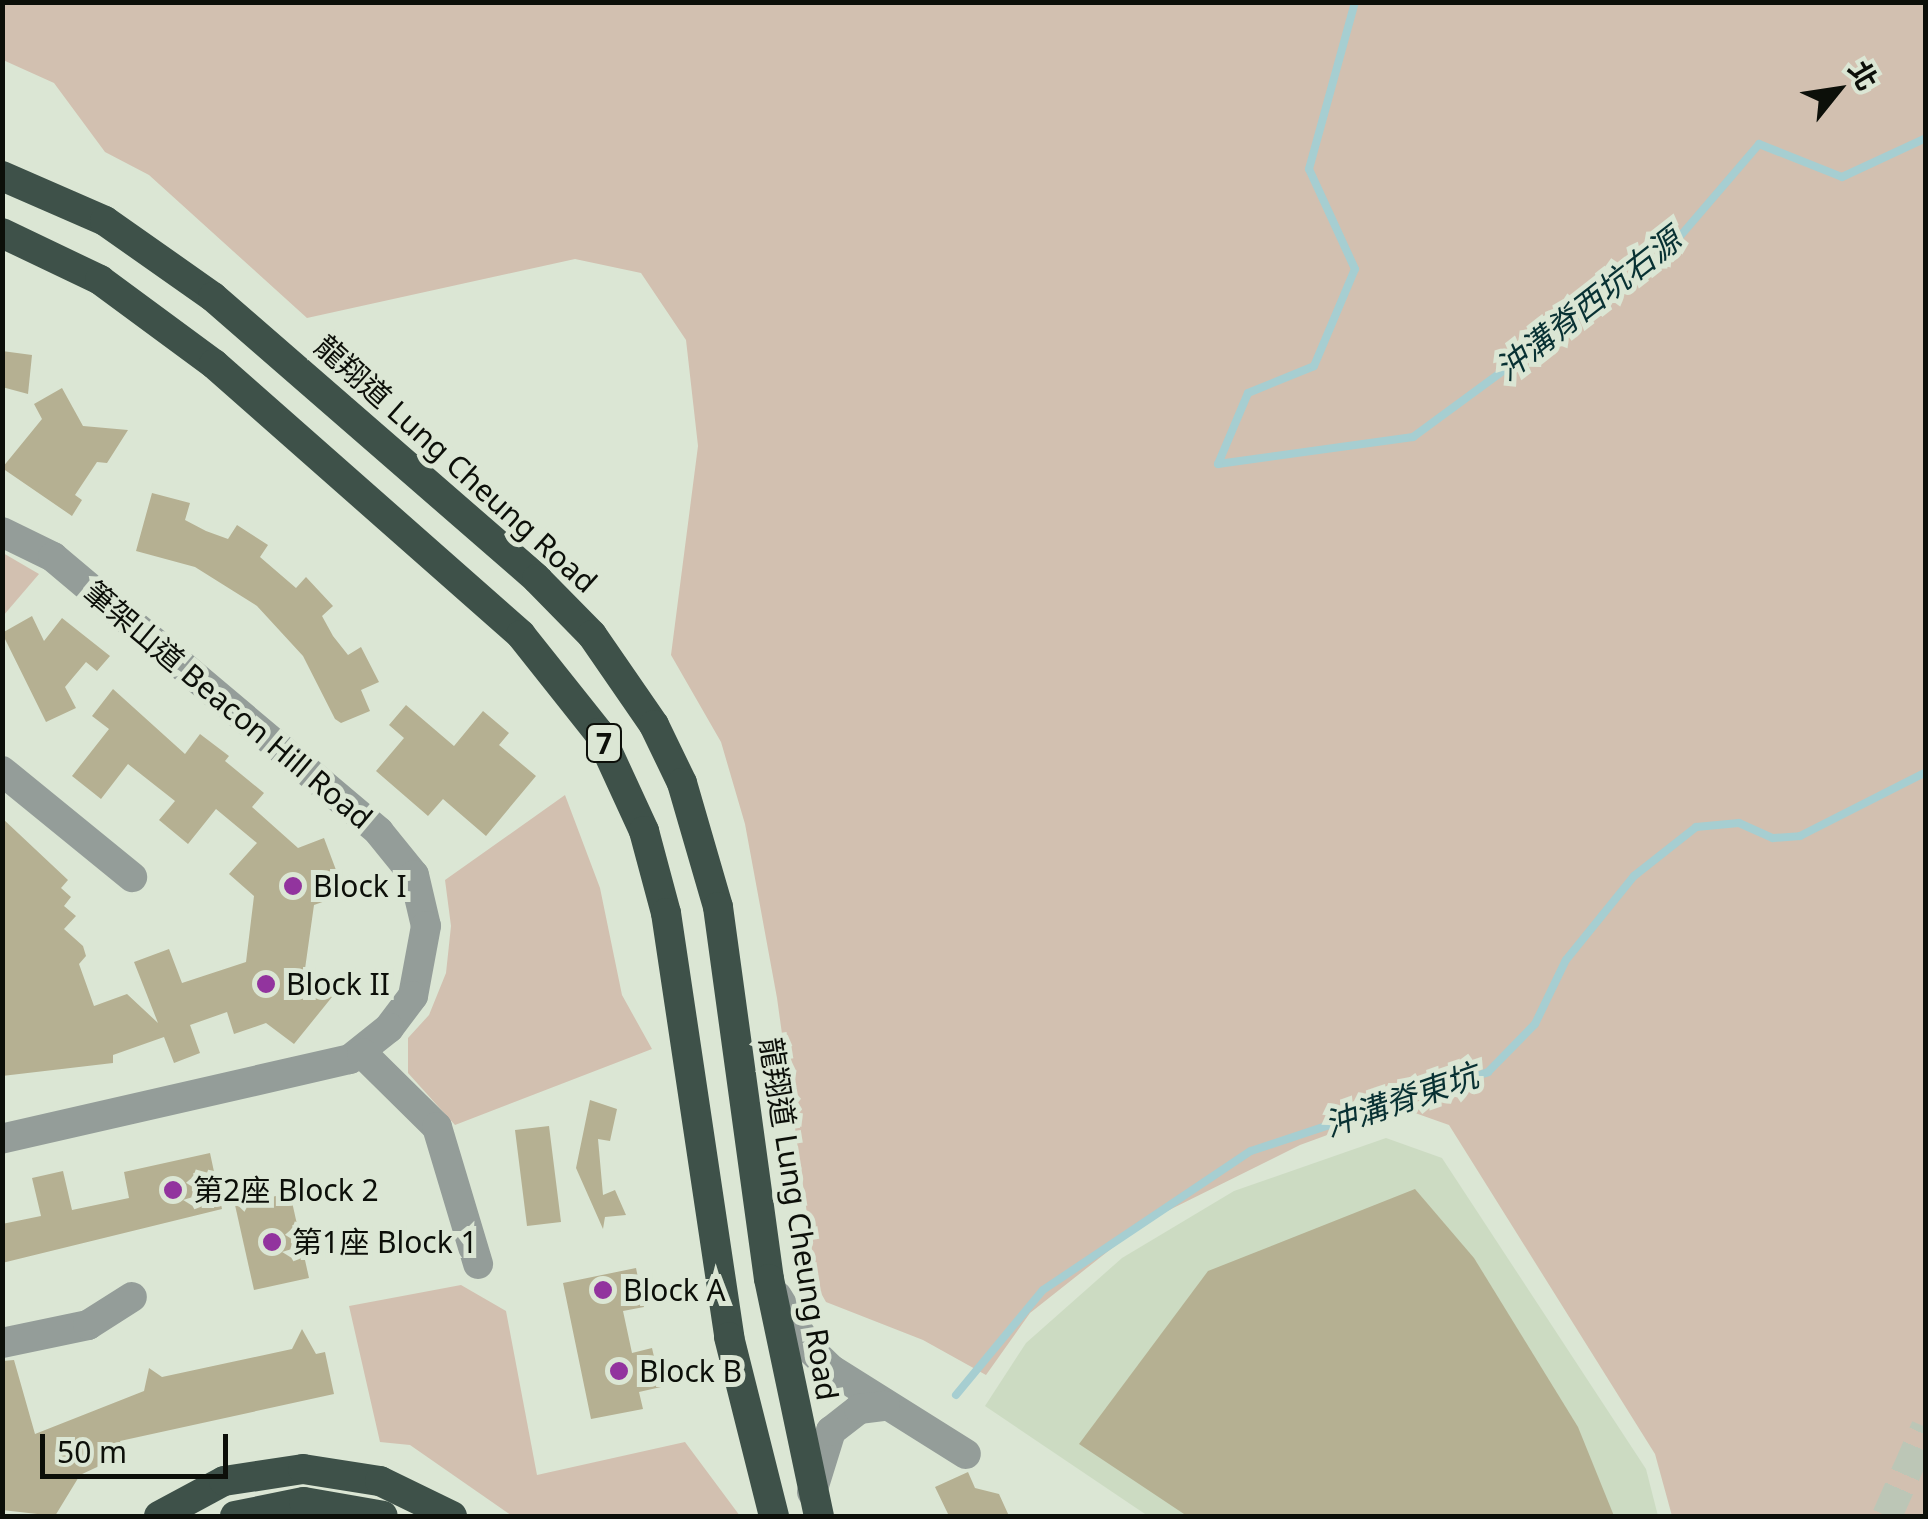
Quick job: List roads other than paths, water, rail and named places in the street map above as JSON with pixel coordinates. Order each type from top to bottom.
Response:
[{"type":"highway","name":"龍翔道 Lung Cheung Road","points":[[2,176],[105,220],[201,287],[537,578],[624,677],[682,782],[704,846],[769,1279],[816,1504]]},
{"type":"highway","name":"7","points":[[2,233],[100,280],[214,364],[521,636],[599,733],[644,831],[666,913],[729,1337],[774,1516]]},
{"type":"highway","points":[[159,1516],[224,1480],[304,1469],[380,1481],[452,1516]]},
{"type":"highway","points":[[236,1516],[304,1502],[382,1516]]},
{"type":"street","name":"筆架山道 Beacon Hill Road","points":[[2,532],[52,557],[404,858],[425,911],[423,963],[404,1011],[362,1052],[323,1068],[2,1140]]},
{"type":"street","points":[[2,770],[132,877]]},
{"type":"street","points":[[362,1052],[437,1127],[478,1264]]},
{"type":"street","points":[[769,1279],[809,1348],[885,1406],[966,1454]]},
{"type":"street","points":[[2,1343],[88,1325],[132,1297]]},
{"type":"street","points":[[816,1504],[831,1431],[859,1409],[885,1406]]},
{"type":"waterway","points":[[1218,464],[1248,393],[1314,366],[1355,269],[1309,169],[1355,2]]},
{"type":"waterway","name":"沖溝脊西坑右源","points":[[1218,464],[1413,437],[1670,248],[1759,144],[1842,177],[1926,138]]},
{"type":"waterway","name":"沖溝脊東坑","points":[[956,1395],[1043,1290],[1251,1151],[1488,1072],[1535,1024],[1566,960],[1634,876],[1696,827],[1739,823],[1773,838],[1800,836],[1926,772]]},
{"type":"tunnel","points":[[1887,1516],[1926,1427]]},
{"type":"place","name":"Block I","points":[[293,886]]},
{"type":"place","name":"Block II","points":[[266,984]]},
{"type":"place","name":"第2座 Block 2","points":[[173,1190]]},
{"type":"place","name":"第1座 Block 1","points":[[272,1242]]},
{"type":"place","name":"Block A","points":[[603,1290]]},
{"type":"place","name":"Block B","points":[[619,1371]]}]
